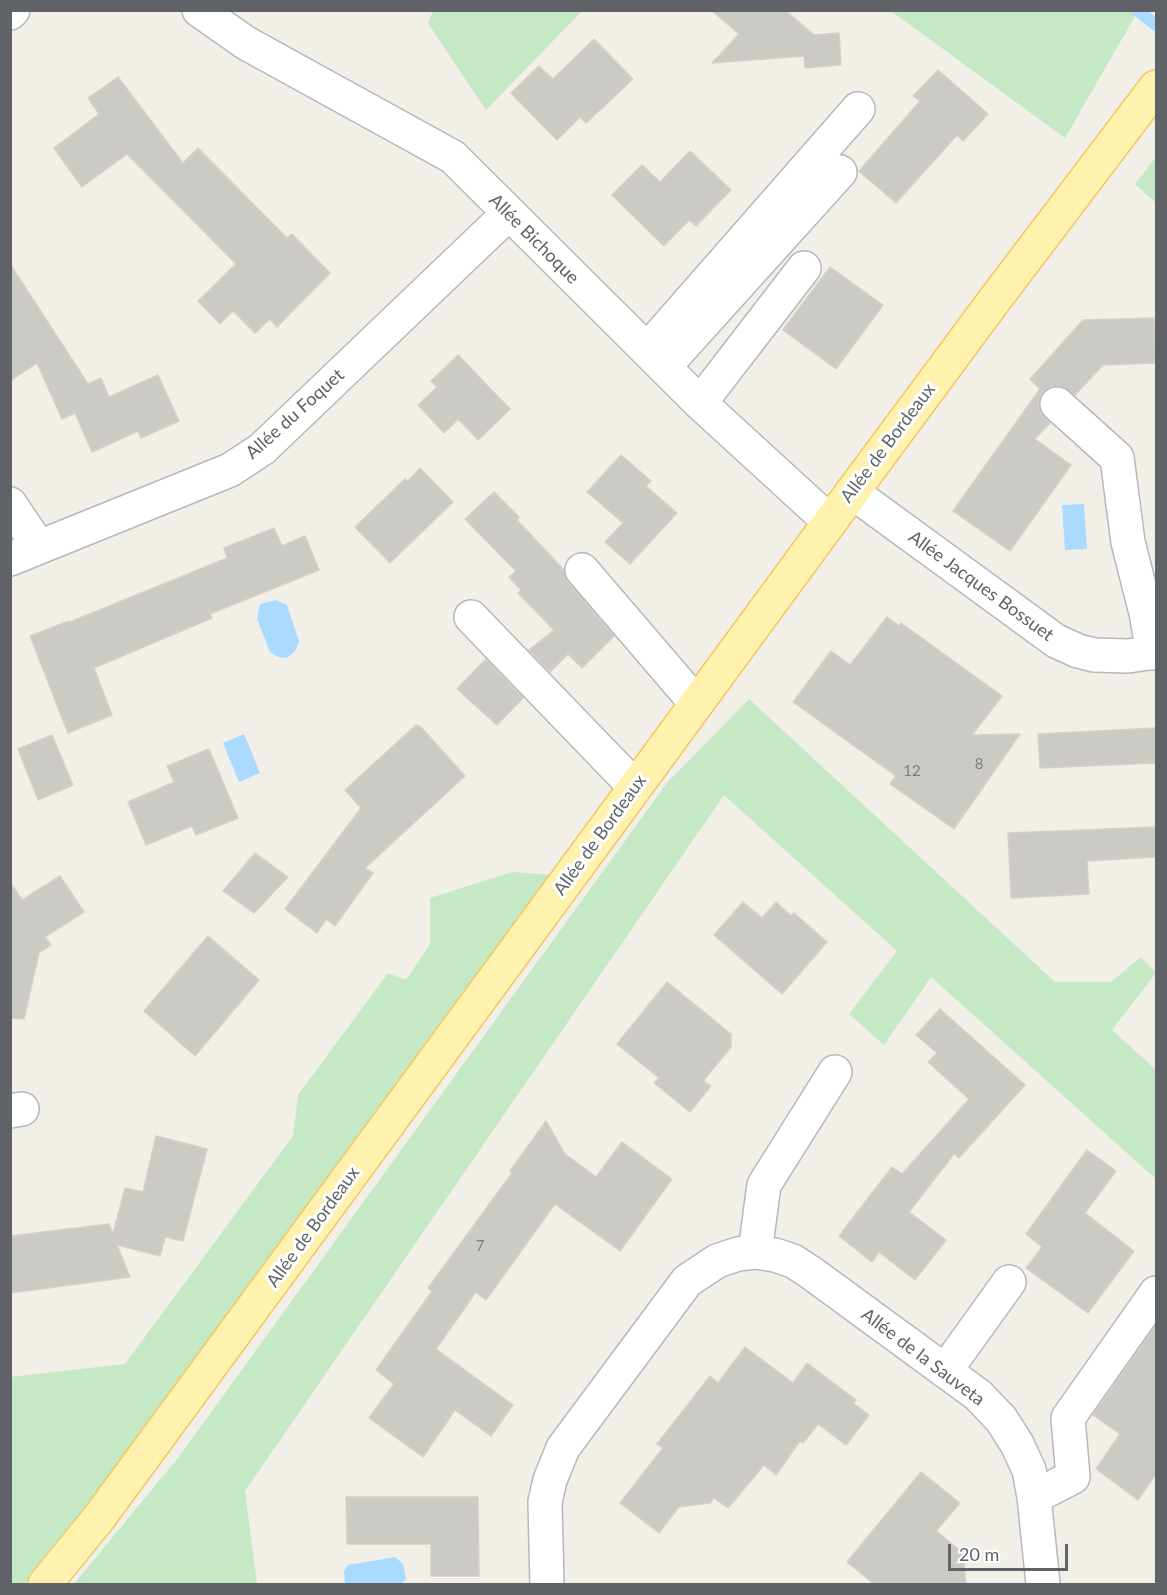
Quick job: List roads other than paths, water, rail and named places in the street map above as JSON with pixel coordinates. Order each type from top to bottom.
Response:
[{"type":"main road","name":"Allée de Bordeaux","points":[[45,1584],[98,1519],[696,703],[1151,94]]},
{"type":"street","name":"Allée Bichoque","points":[[199,10],[246,43],[453,157],[700,403],[830,522]]},
{"type":"street","points":[[656,358],[858,109]]},
{"type":"street","points":[[656,358],[840,172]]},
{"type":"street","name":"Allée du Foquet","points":[[10,504],[25,553],[230,470],[262,449],[508,214]]},
{"type":"street","points":[[700,403],[804,268]]},
{"type":"street","points":[[1057,404],[1117,458],[1128,542],[1155,653]]},
{"type":"street","name":"Allée Jacques Bossuet","points":[[852,492],[1056,641],[1094,655],[1128,656],[1155,653]]},
{"type":"street","points":[[582,570],[696,703]]},
{"type":"street","points":[[1146,613],[1156,577]]},
{"type":"street","points":[[471,617],[635,787]]},
{"type":"street","points":[[755,1252],[764,1185],[835,1072]]},
{"type":"street","name":"Allée de la Sauveta","points":[[547,1584],[545,1502],[550,1480],[563,1448],[687,1281],[717,1261],[738,1254],[755,1252],[775,1254],[793,1261],[810,1272],[978,1395],[1001,1419],[1017,1444],[1029,1470],[1043,1584]]},
{"type":"street","points":[[945,1371],[1009,1282]]},
{"type":"street","points":[[1034,1497],[1073,1476],[1068,1418],[1156,1293]]},
{"type":"water","points":[[1084,504],[1087,549],[1065,550],[1062,505]]},
{"type":"water","points":[[276,600],[287,605],[299,641],[295,651],[287,658],[278,657],[270,652],[257,619],[260,604]]},
{"type":"water","points":[[244,734],[260,773],[239,782],[223,743]]},
{"type":"water","points":[[395,1557],[403,1564],[406,1579],[401,1584],[345,1584],[344,1571],[348,1565]]},
{"type":"waterway","points":[[1137,10],[1156,25]]}]
